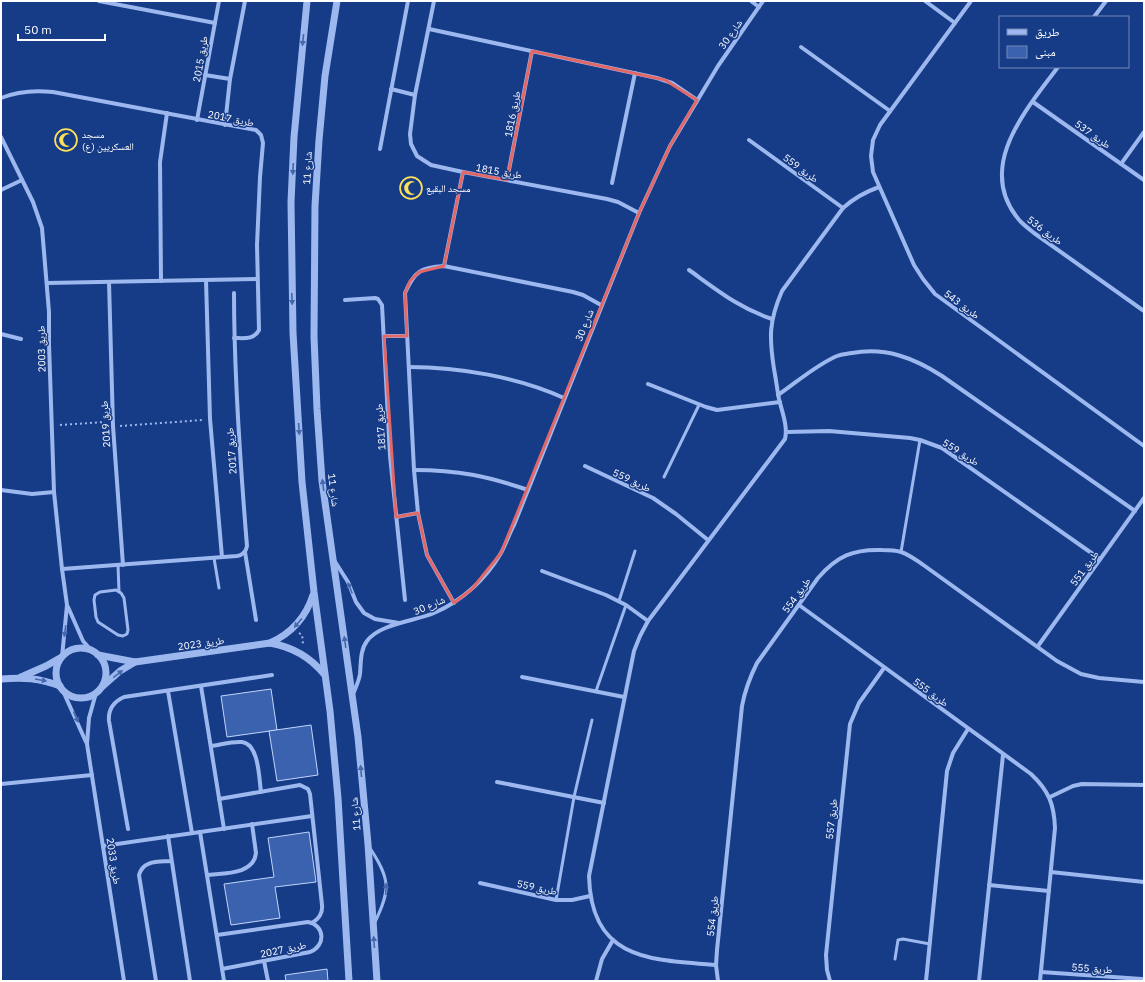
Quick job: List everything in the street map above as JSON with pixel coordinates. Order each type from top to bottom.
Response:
[{"type":"street","points":[[99,1],[215,23]]},
{"type":"street","name":"طريق 2015","points":[[197,120],[219,1]]},
{"type":"street","points":[[225,125],[230,79],[245,1]]},
{"type":"street","name":"شارع 11","points":[[308,1],[294,137],[291,202],[293,332],[302,482],[314,592],[330,711],[338,798],[349,981]]},
{"type":"street","name":"شارع 11","points":[[337,1],[325,76],[319,140],[315,206],[314,337],[322,481],[353,695],[368,844],[377,981]]},
{"type":"street","points":[[380,149],[408,1]]},
{"type":"street","name":"طريق 1815","points":[[434,1],[415,95],[410,134],[411,144],[417,156],[431,164],[463,172],[607,199],[618,202],[638,213]]},
{"type":"street","points":[[751,1],[759,7]]},
{"type":"street","name":"شارع 30","points":[[353,695],[360,675],[362,653],[367,641],[376,632],[434,613],[454,603],[488,572],[501,553],[528,490],[638,213],[670,146],[697,100],[718,66],[763,1]]},
{"type":"street","points":[[925,1],[955,23]]},
{"type":"street","name":"طريق 543","points":[[971,1],[880,125],[874,140],[871,156],[873,172],[914,265],[935,294],[1144,446]]},
{"type":"street","points":[[1095,16],[1106,1]]},
{"type":"street","points":[[429,29],[665,80],[697,100]]},
{"type":"street","points":[[801,46],[890,111]]},
{"type":"street","name":"طريق 1816","points":[[508,180],[532,51]]},
{"type":"street","name":"طريق 536","points":[[1057,68],[1020,120],[1010,137],[1004,154],[1002,172],[1004,190],[1010,206],[1020,221],[1034,233],[1144,311]]},
{"type":"street","points":[[612,183],[635,73]]},
{"type":"street","points":[[206,75],[230,79]]},
{"type":"street","points":[[391,89],[415,95]]},
{"type":"street","name":"طريق 2017","points":[[1,98],[18,92],[53,92],[256,130],[261,135],[263,139],[258,211],[257,280],[259,330],[256,335],[251,338],[234,338]]},
{"type":"street","name":"طريق 537","points":[[1033,102],[1144,180]]},
{"type":"street","points":[[161,281],[160,162],[167,113]]},
{"type":"street","points":[[1121,164],[1144,132]]},
{"type":"street","name":"طريق 2003","points":[[1,137],[33,202],[42,228],[49,312],[54,492],[67,605]]},
{"type":"street","name":"طريق 559","points":[[749,140],[843,208]]},
{"type":"street","points":[[444,266],[463,172]]},
{"type":"street","points":[[1,190],[22,180]]},
{"type":"street","points":[[716,965],[643,957],[628,950],[613,940],[600,924],[594,911],[590,896],[589,876],[624,697],[634,651],[648,621],[782,443],[787,432],[778,395],[770,346],[772,319],[776,304],[782,291],[843,208],[866,192],[879,187]]},
{"type":"street","points":[[454,603],[427,555],[418,513],[414,470],[405,293],[410,281],[419,272],[431,266],[444,266],[573,292],[601,305]]},
{"type":"street","points":[[689,270],[739,305],[750,311],[772,319]]},
{"type":"street","points":[[206,280],[210,419],[222,557]]},
{"type":"street","points":[[47,283],[257,280]]},
{"type":"street","name":"طريق 2019","points":[[109,282],[113,424],[123,564]]},
{"type":"street","name":"طريق 2017","points":[[234,293],[234,338],[238,442],[247,546],[245,552],[256,620]]},
{"type":"street","name":"طريق 1817","points":[[345,300],[378,299],[382,305],[390,449],[405,600]]},
{"type":"street","points":[[1,334],[21,339]]},
{"type":"street","points":[[384,336],[407,336]]},
{"type":"street","points":[[778,395],[815,368],[838,356],[867,352],[881,352],[903,356],[923,364],[942,376],[1135,511]]},
{"type":"street","points":[[409,367],[455,370],[514,380],[564,398]]},
{"type":"street","points":[[648,384],[699,405],[717,410],[780,402]]},
{"type":"street","name":"طريق 559","points":[[787,432],[829,431],[920,440],[942,448],[956,456],[1100,559]]},
{"type":"street","name":"طريق 559","points":[[585,466],[653,498],[676,514],[708,540]]},
{"type":"street","points":[[414,470],[443,470],[472,474],[501,481],[528,490]]},
{"type":"street","points":[[1,490],[32,494],[54,492]]},
{"type":"street","name":"طريق 551","points":[[1038,646],[1144,498]]},
{"type":"street","points":[[396,517],[418,513]]},
{"type":"street","name":"طريق 554","points":[[718,981],[716,965],[745,691],[750,676],[757,663],[818,578],[828,567],[855,552],[871,550],[901,552],[922,564],[1057,661],[1081,674],[1099,678],[1144,682]]},
{"type":"street","points":[[62,569],[237,556],[245,552]]},
{"type":"street","name":"شارع 30","points":[[334,559],[348,582],[356,602],[364,613],[375,619],[400,623]]},
{"type":"street","points":[[542,572],[593,589],[619,601],[648,621]]},
{"type":"street","name":"طريق 2023","points":[[98,655],[135,662],[270,643],[278,640],[293,629],[306,612],[314,592]]},
{"type":"street","points":[[1,679],[21,677],[47,681],[71,696],[80,698],[88,697],[96,693],[102,687],[106,671],[103,662],[98,655],[83,641],[67,605]]},
{"type":"street","points":[[62,689],[57,679],[56,671],[62,657],[67,605]]},
{"type":"street","name":"طريق 555","points":[[799,605],[1031,774],[1042,784],[1050,797],[1055,812],[1055,828],[1040,981]]},
{"type":"street","name":"طريق 2023","points":[[270,643],[297,651],[312,662],[325,675]]},
{"type":"street","points":[[21,677],[46,666],[71,650],[78,648],[91,650]]},
{"type":"street","name":"طريق 2023","points":[[102,687],[120,671],[135,662]]},
{"type":"street","name":"طريق 557","points":[[830,981],[827,970],[826,955],[850,724],[858,702],[884,668]]},
{"type":"street","points":[[128,829],[109,722],[110,711],[115,702],[124,697],[272,675]]},
{"type":"street","points":[[522,677],[624,697]]},
{"type":"street","points":[[201,686],[224,829]]},
{"type":"street","name":"طريق 2033","points":[[62,689],[87,744]]},
{"type":"street","points":[[168,691],[192,833]]},
{"type":"street","name":"طريق 2033","points":[[96,693],[89,718],[87,744],[124,981]]},
{"type":"street","points":[[926,981],[947,771],[953,753],[968,729]]},
{"type":"street","points":[[211,746],[241,742],[248,744],[255,754],[261,792]]},
{"type":"street","points":[[979,981],[1003,755]]},
{"type":"street","points":[[1,784],[92,775]]},
{"type":"street","points":[[497,782],[604,803]]},
{"type":"street","points":[[1050,797],[1073,786],[1082,784],[1144,785]]},
{"type":"street","points":[[217,935],[308,922],[312,923],[319,918],[323,910],[309,792],[303,786],[298,785],[219,799]]},
{"type":"street","points":[[103,846],[312,816]]},
{"type":"street","points":[[207,875],[242,871],[250,866],[256,854],[252,824]]},
{"type":"street","points":[[200,832],[224,981]]},
{"type":"street","points":[[168,836],[190,981]]},
{"type":"street","points":[[156,981],[139,875],[142,868],[148,863],[171,860]]},
{"type":"street","points":[[1051,872],[1144,882]]},
{"type":"street","name":"طريق 559","points":[[480,883],[556,900],[572,900],[590,896]]},
{"type":"street","points":[[989,885],[1049,891]]},
{"type":"street","name":"طريق 2027","points":[[222,969],[264,962],[314,950],[320,944],[322,936],[318,928],[312,923]]},
{"type":"street","points":[[596,981],[602,959],[613,940]]},
{"type":"street","points":[[264,962],[268,981]]},
{"type":"street","name":"طريق 555","points":[[1042,972],[1142,979]]},
{"type":"lane","points":[[664,476],[699,405]]},
{"type":"lane","points":[[901,552],[920,440]]},
{"type":"lane","points":[[619,601],[634,551]]},
{"type":"lane","points":[[214,558],[219,588]]},
{"type":"lane","points":[[118,565],[119,592],[124,598],[128,630],[127,634],[123,636],[118,635],[98,622],[94,600],[97,593],[116,590],[119,592]]},
{"type":"lane","points":[[596,691],[626,605]]},
{"type":"lane","points":[[556,900],[574,797],[592,720]]},
{"type":"lane","points":[[368,844],[383,869],[387,889],[385,899],[373,926]]},
{"type":"lane","points":[[896,960],[898,940],[902,939],[930,944]]},
{"type":"path","points":[[52,426],[210,419]]},
{"type":"path","points":[[293,629],[302,635],[303,642],[297,651]]},
{"type":"highlighted area","points":[[532,51],[665,80],[697,100],[670,146],[639,213],[501,553],[472,589],[454,603],[427,555],[418,513],[396,517],[384,336],[407,336],[405,293],[410,281],[419,272],[444,266],[463,172],[507,180]]},
{"type":"building","points":[[271,689],[277,730],[227,737],[221,696]]},
{"type":"building","points":[[311,725],[318,775],[277,781],[269,731]]},
{"type":"building","points":[[309,832],[316,882],[275,887],[280,918],[231,925],[224,884],[274,877],[268,838]]},
{"type":"building","points":[[327,969],[328,981],[286,981],[285,975]]},
{"type":"place","name":"مسجد العسكريين (ع)","points":[[66,140]]},
{"type":"place","name":"مسجد البقيع","points":[[411,188]]}]
